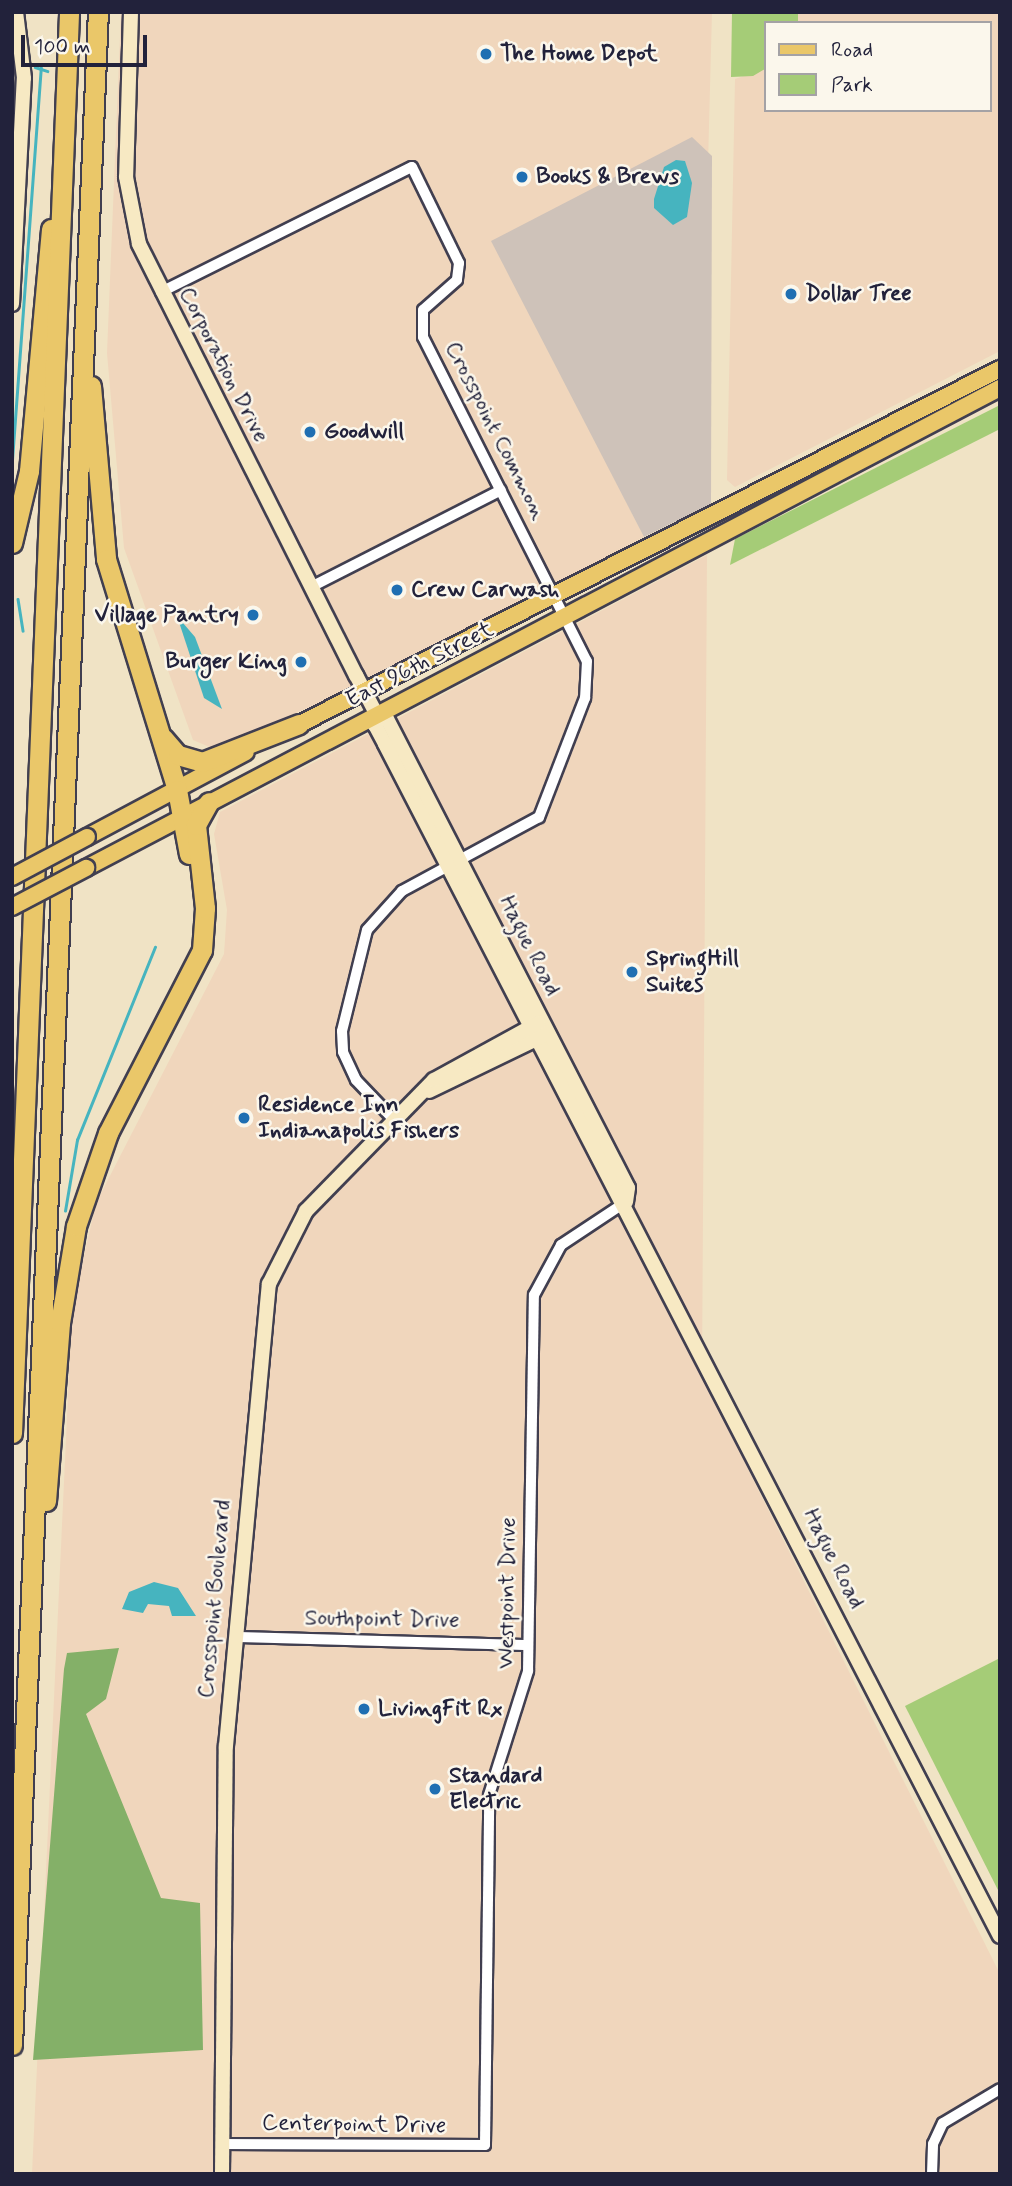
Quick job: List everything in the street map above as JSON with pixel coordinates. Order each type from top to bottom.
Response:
[{"type":"highway","points":[[12,1433],[69,12]]},
{"type":"highway","points":[[12,2045],[97,12]]},
{"type":"highway","points":[[12,543],[29,471],[64,148]]},
{"type":"highway","points":[[86,294],[101,535],[177,790],[180,818],[199,873]]},
{"type":"highway","points":[[159,732],[174,752],[202,762],[299,724]]},
{"type":"highway","points":[[32,1592],[76,1226],[108,1133],[202,950],[196,825],[209,802]]},
{"type":"main road","name":"East 96th Street","points":[[12,877],[299,724],[366,693],[1000,369]]},
{"type":"main road","name":"East 96th Street","points":[[12,907],[566,616],[640,573],[1000,388]]},
{"type":"main road","points":[[832,474],[834,462],[911,414]]},
{"type":"main road","points":[[640,573],[681,542],[682,532]]},
{"type":"street","points":[[12,303],[24,65],[16,12]]},
{"type":"street","name":"Corporation Drive","points":[[131,12],[126,189],[136,234],[161,292],[377,715]]},
{"type":"street","name":"Crosspoint Common","points":[[161,292],[412,167],[459,263],[457,280],[423,310],[423,337],[566,616],[589,673],[550,803],[531,825],[397,894],[373,920],[342,1031],[348,1067],[394,1121]]},
{"type":"street","points":[[311,587],[501,490]]},
{"type":"street","name":"Hague Road","points":[[377,715],[387,719],[454,864],[539,1030],[628,1188],[626,1202],[1000,1936]]},
{"type":"street","name":"Crosspoint Boulevard","points":[[222,2174],[222,1853],[235,1637],[269,1284],[306,1211],[394,1121],[429,1091],[539,1030]]},
{"type":"street","name":"Westpoint Drive","points":[[485,2145],[489,1795],[496,1758],[526,1690],[534,1295],[561,1245],[626,1202]]},
{"type":"street","name":"Southpoint Drive","points":[[235,1637],[528,1645]]},
{"type":"street","points":[[932,2174],[933,2144],[943,2123],[1000,2089]]},
{"type":"street","name":"Centerpoint Drive","points":[[222,2144],[485,2145]]},
{"type":"shaded area","points":[[121,12],[712,12],[708,164],[511,274],[644,537],[375,680],[212,748],[193,740],[124,548],[107,353]]},
{"type":"shaded area","points":[[798,12],[1000,12],[1000,351],[735,487],[727,480],[735,79],[764,69],[764,112],[991,112],[991,21],[798,21]]},
{"type":"shaded area","points":[[692,137],[712,156],[711,504],[644,537],[491,241]]},
{"type":"shaded area","points":[[707,555],[702,1377],[1000,1974],[1000,2174],[32,2174],[72,1309],[96,1203],[224,954],[227,910],[214,834],[220,812]]},
{"type":"green space","points":[[732,12],[798,12],[798,21],[764,21],[764,70],[753,76],[731,77]]},
{"type":"green space","points":[[1000,405],[1000,429],[730,565],[735,539]]},
{"type":"green space","points":[[119,1648],[106,1699],[86,1714],[161,1898],[200,1903],[203,2050],[33,2060],[67,1653]]},
{"type":"green space","points":[[1000,1658],[1000,1894],[905,1706]]},
{"type":"water","points":[[676,160],[685,161],[692,183],[687,217],[673,225],[654,208],[654,199],[664,167]]},
{"type":"water","points":[[177,616],[195,637],[222,709],[204,698]]},
{"type":"water","points":[[154,1582],[178,1588],[196,1616],[172,1616],[169,1606],[148,1604],[143,1613],[122,1609],[129,1592]]},
{"type":"waterway","points":[[35,67],[47,71]]},
{"type":"waterway","points":[[12,460],[41,68]]},
{"type":"waterway","points":[[18,599],[23,631]]},
{"type":"waterway","points":[[65,1211],[77,1140],[155,947]]},
{"type":"place","name":"The Home Depot","points":[[486,54]]},
{"type":"place","name":"Books & Brews","points":[[522,177]]},
{"type":"place","name":"Dollar Tree","points":[[791,294]]},
{"type":"place","name":"Goodwill","points":[[310,432]]},
{"type":"place","name":"Crew Carwash","points":[[397,590]]},
{"type":"place","name":"Village Pantry","points":[[253,615]]},
{"type":"place","name":"Burger King","points":[[301,662]]},
{"type":"place","name":"SpringHill Suites","points":[[632,972]]},
{"type":"place","name":"Residence Inn Indianapolis Fishers","points":[[244,1118]]},
{"type":"place","name":"LivingFit Rx","points":[[364,1709]]},
{"type":"place","name":"Standard Electric","points":[[435,1789]]}]
